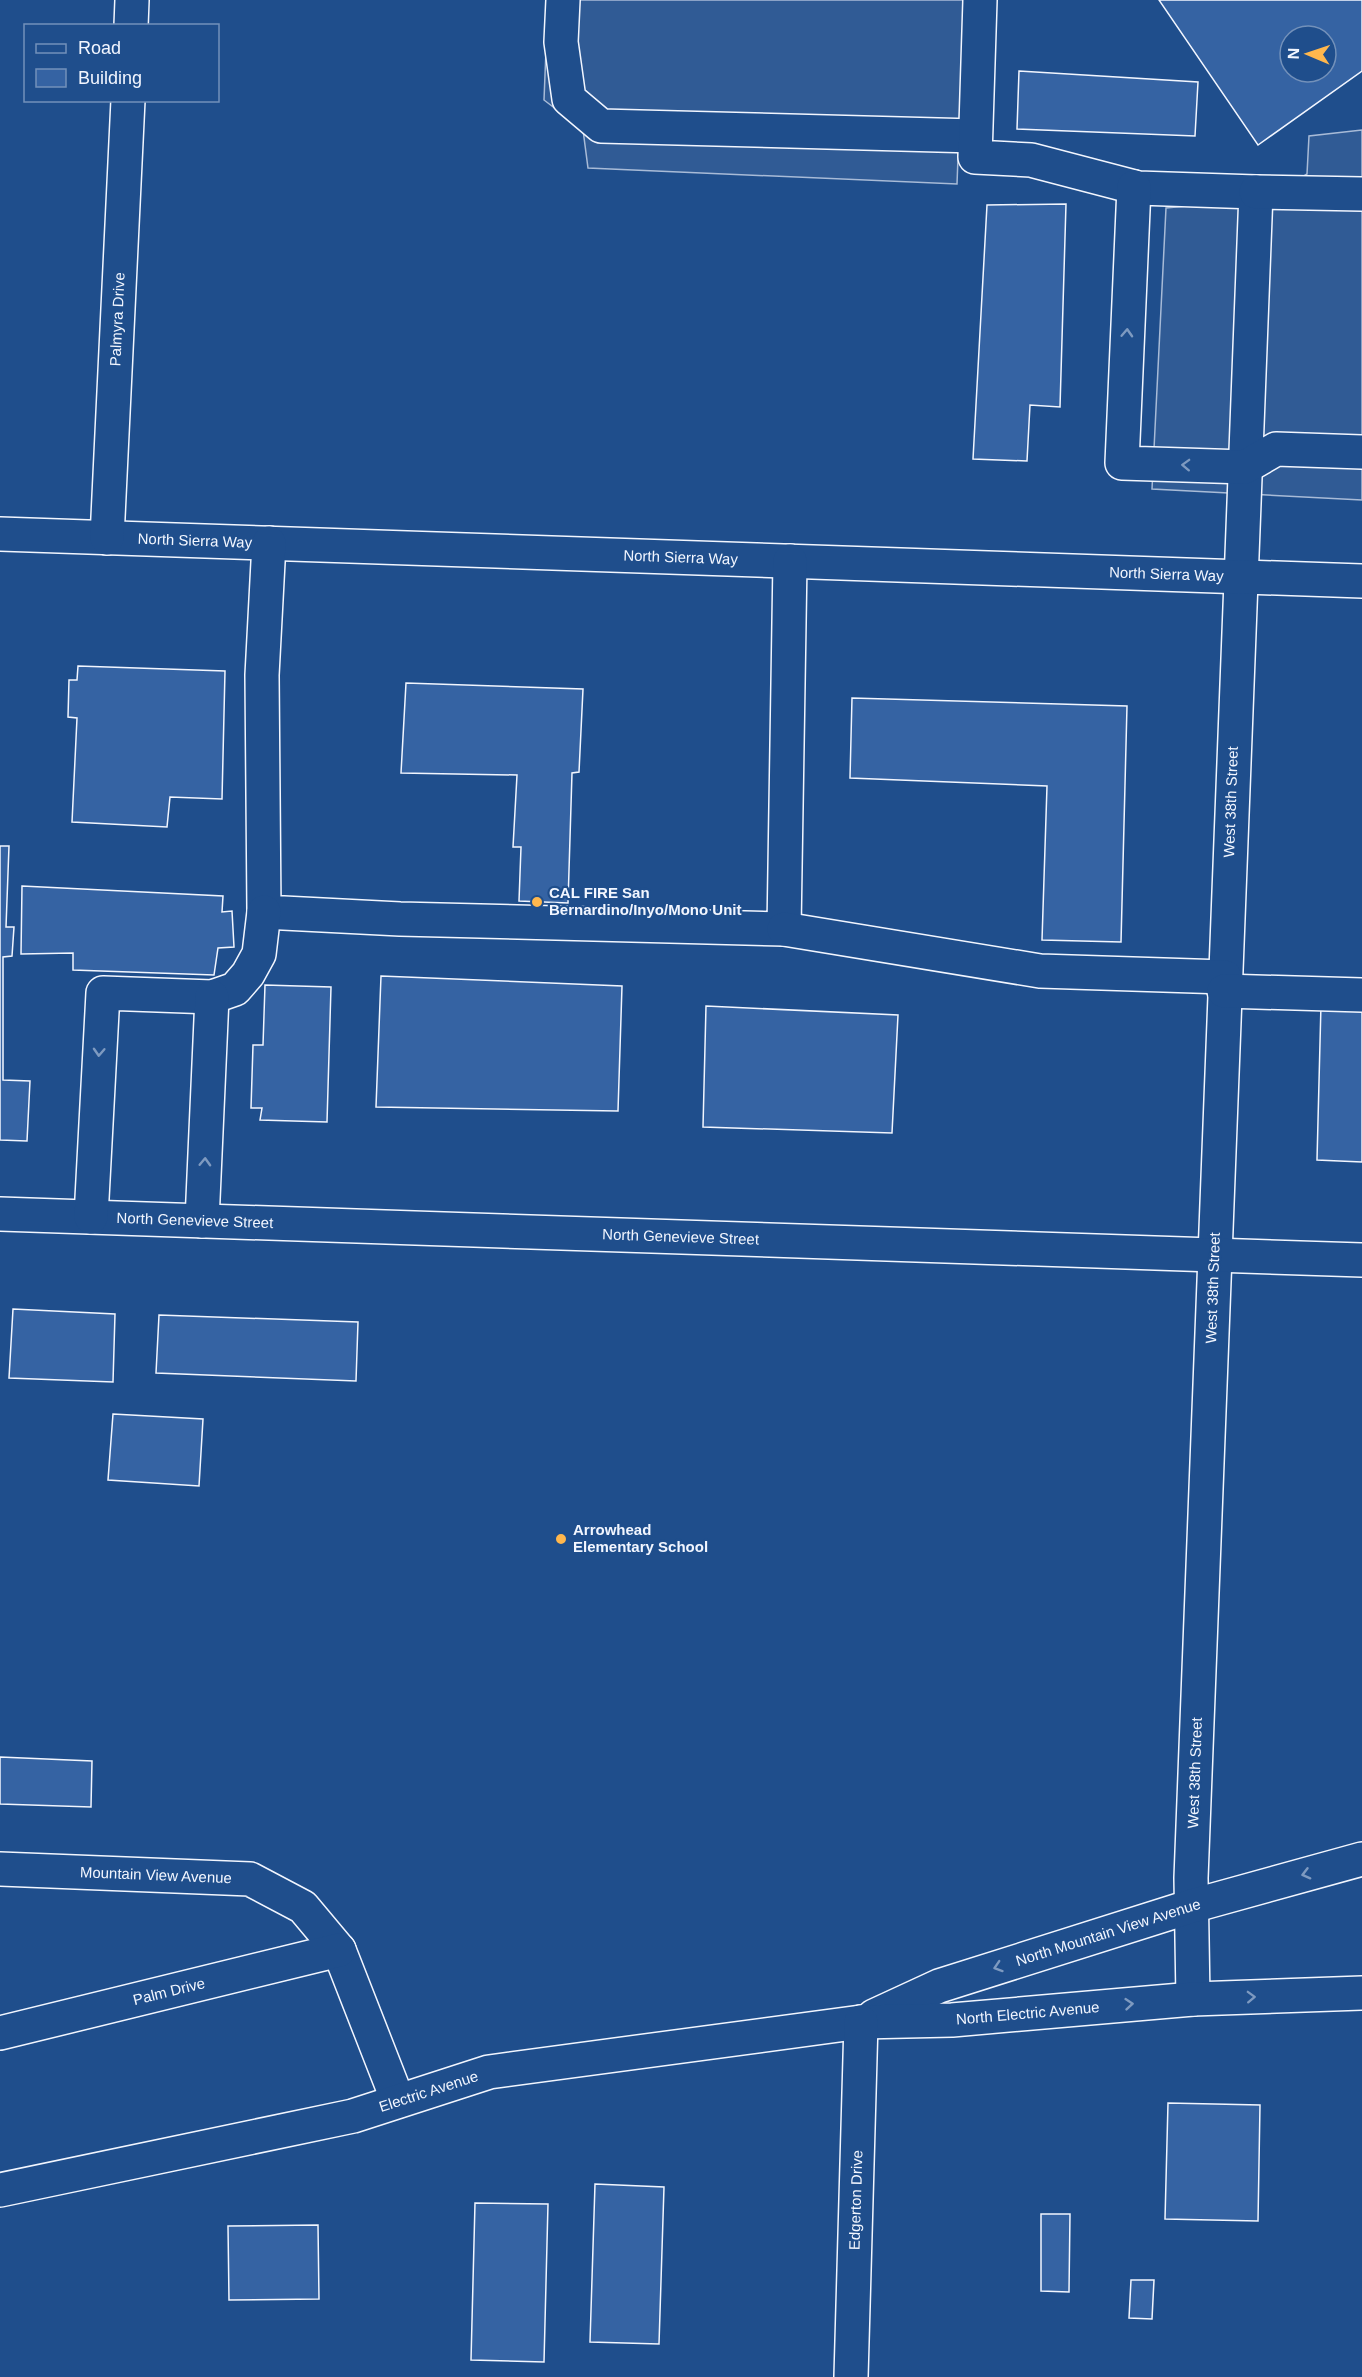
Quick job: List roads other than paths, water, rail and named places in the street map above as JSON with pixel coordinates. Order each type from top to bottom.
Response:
[{"type":"street","points":[[131,24],[132,0]]},
{"type":"street","points":[[563,0],[561,42],[568,99],[601,126],[975,136]]},
{"type":"street","points":[[980,0],[975,157],[1031,160],[1134,187],[1362,194]]},
{"type":"street","name":"Palmyra Drive","points":[[107,538],[128,102]]},
{"type":"street","points":[[1134,187],[1122,463],[1245,467],[1276,449],[1362,452]]},
{"type":"street","name":"West 38th Street","points":[[1193,1999],[1192,1906],[1214,1255],[1256,192]]},
{"type":"street","name":"North Sierra Way","points":[[0,534],[1362,581]]},
{"type":"street","points":[[91,1217],[103,993],[212,997],[235,988],[248,974],[259,954],[264,912],[262,675],[269,543]]},
{"type":"street","points":[[784,930],[790,561]]},
{"type":"street","points":[[264,912],[399,919],[784,930],[1040,971],[1362,995]]},
{"type":"street","points":[[202,1221],[212,997]]},
{"type":"street","name":"North Genevieve Street","points":[[0,1214],[1362,1260]]},
{"type":"street","name":"North Mountain View Avenue","points":[[861,2022],[939,1986],[1192,1906],[1362,1859]]},
{"type":"street","name":"Mountain View Avenue","points":[[0,1869],[250,1879],[303,1906],[339,1950],[398,2101]]},
{"type":"street","name":"Palm Drive","points":[[0,2033],[339,1950]]},
{"type":"street","points":[[1193,1999],[1362,1994]]},
{"type":"street","name":"North Electric Avenue","points":[[861,2022],[952,2020],[1193,1999]]},
{"type":"street","name":"Electric Avenue","points":[[0,2190],[353,2116],[489,2072],[861,2022]]},
{"type":"street","name":"Edgerton Drive","points":[[851,2377],[861,2022]]},
{"type":"place","name":"CAL FIRE San Bernardino/Inyo/Mono Unit","points":[[537,902]]},
{"type":"place","name":"Arrowhead Elementary School","points":[[561,1539]]}]
